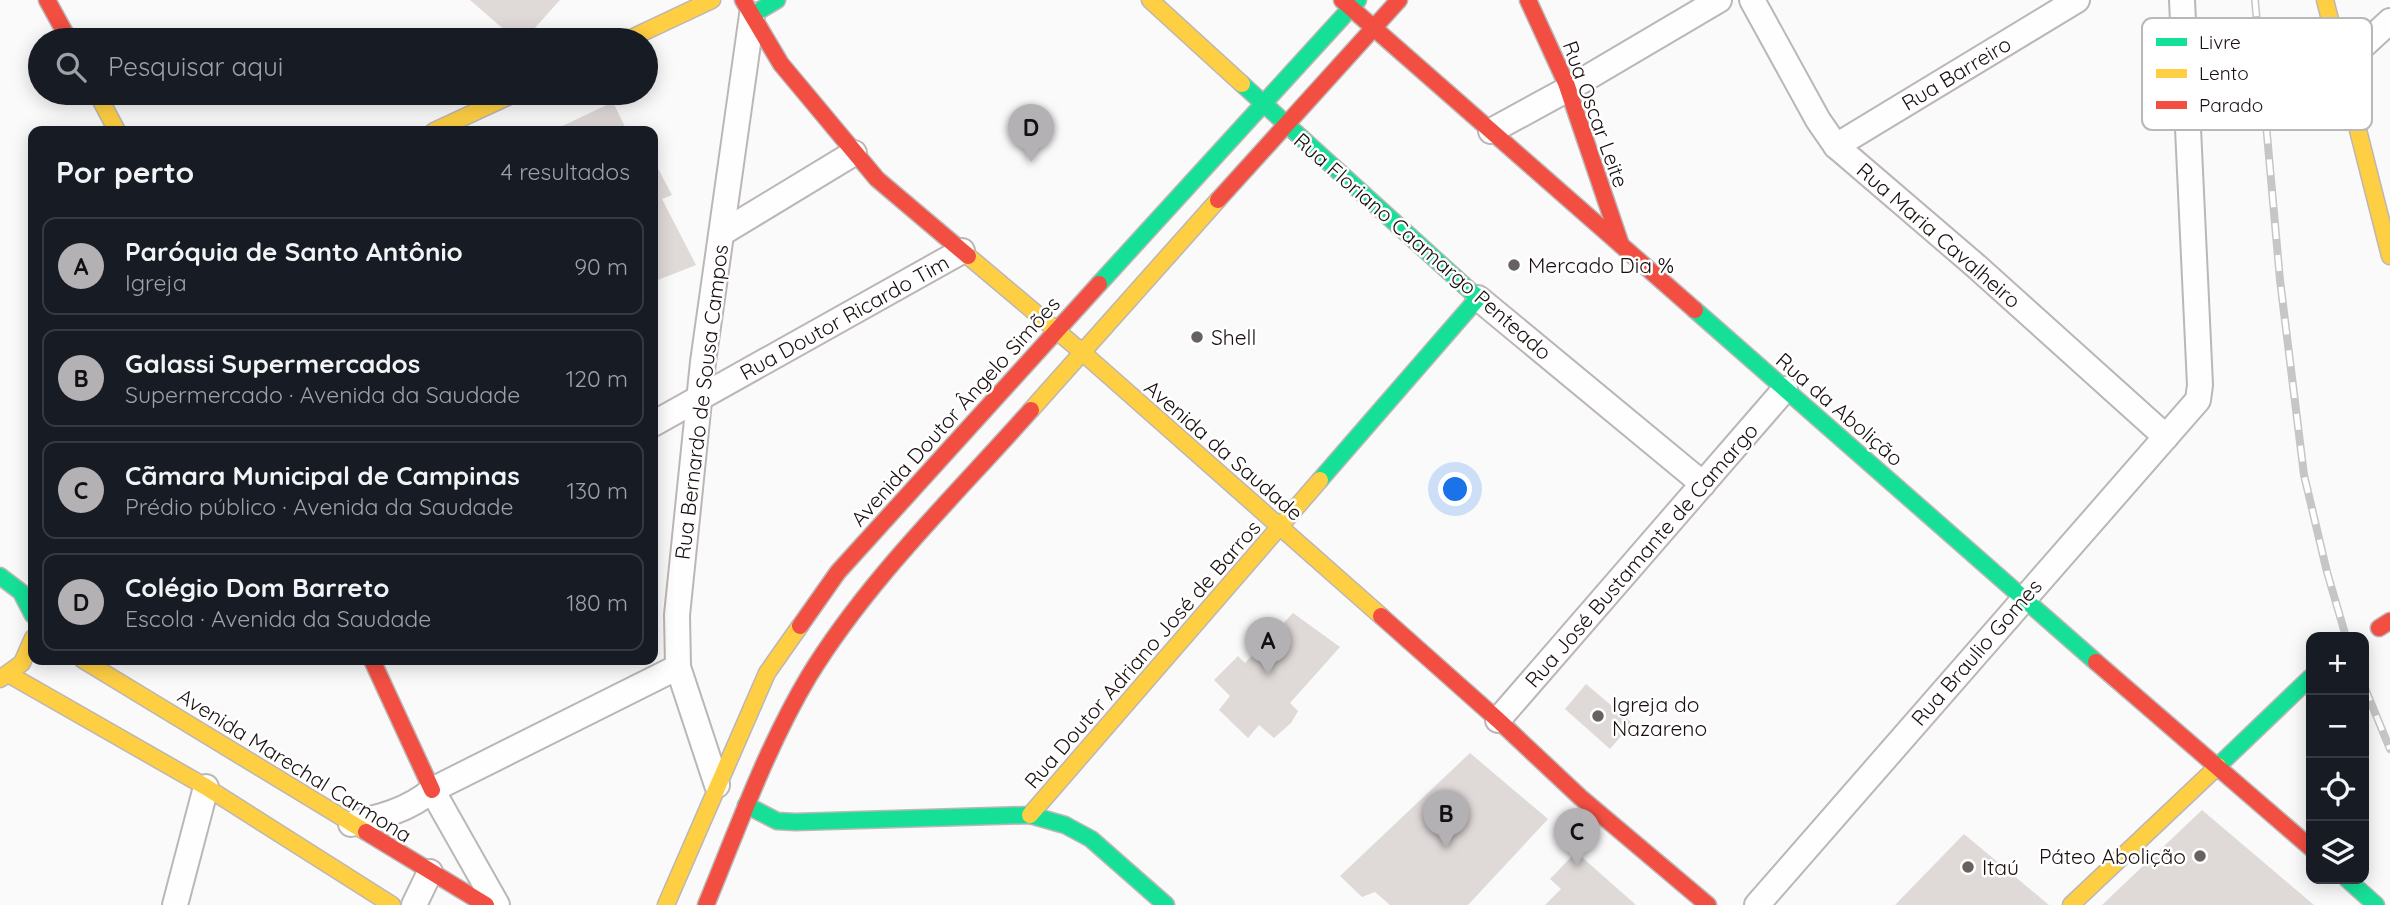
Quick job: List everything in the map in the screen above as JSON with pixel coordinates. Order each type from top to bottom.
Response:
[{"type":"main road","points":[[47,0],[62,28]]},
{"type":"main road","points":[[652,28],[712,0]]},
{"type":"main road","points":[[747,7],[777,0]]},
{"type":"main road","name":"Rua Floriano Caamargo Penteado","points":[[1150,0],[1478,298]]},
{"type":"main road","points":[[706,905],[784,720],[829,646],[884,576],[1399,0]]},
{"type":"main road","name":"Rua Oscar Leite","points":[[1528,0],[1568,89],[1621,244]]},
{"type":"main road","points":[[2325,0],[2329,18]]},
{"type":"main road","name":"Avenida Doutor Ângelo Simões","points":[[666,905],[767,673],[838,572],[1264,105],[1350,2]]},
{"type":"main road","name":"Rua da Abolição","points":[[1350,2],[1374,28],[1491,131],[2306,844]]},
{"type":"main road","name":"Avenida da Saudade","points":[[747,7],[781,64],[877,179],[1082,352],[1498,720],[1580,797],[1708,905]]},
{"type":"main road","points":[[103,105],[114,126]]},
{"type":"main road","points":[[445,126],[490,105]]},
{"type":"main road","points":[[2357,130],[2390,256]]},
{"type":"main road","name":"Rua Doutor Adriano José de Barros","points":[[1030,815],[1478,298]]},
{"type":"main road","points":[[0,576],[14,584],[28,602]]},
{"type":"main road","points":[[28,653],[23,663],[5,677],[206,787],[392,905]]},
{"type":"main road","name":"Avenida Marechal Carmona","points":[[91,665],[486,905]]},
{"type":"main road","points":[[374,665],[432,790]]},
{"type":"main road","points":[[2071,905],[2306,682]]},
{"type":"main road","points":[[746,805],[777,821],[795,822],[1030,815],[1065,825],[1091,839],[1166,905]]},
{"type":"main road","points":[[2353,884],[2376,905]]},
{"type":"street","points":[[1491,131],[1719,0]]},
{"type":"street","name":"Rua Maria Cavalheiro","points":[[1752,0],[1818,120],[1836,146],[1986,275],[2166,436]]},
{"type":"street","name":"Rua Barreiro","points":[[1836,146],[2077,0]]},
{"type":"street","name":"Rua Braulio Gomes","points":[[2182,0],[2183,18]]},
{"type":"street","name":"Rua Bernardo de Sousa Campos","points":[[718,785],[678,667],[677,615],[747,7]]},
{"type":"street","points":[[2372,38],[2390,21]]},
{"type":"street","name":"Rua Braulio Gomes","points":[[1757,905],[2198,400],[2200,385],[2188,130]]},
{"type":"street","points":[[722,233],[854,153]]},
{"type":"street","name":"Rua Doutor Ricardo Tim","points":[[658,421],[962,251]]},
{"type":"street","name":"Rua Floriano Caamargo Penteado","points":[[1478,298],[1703,484]]},
{"type":"street","name":"Rua José Bustamante de Camargo","points":[[1498,720],[1785,389]]},
{"type":"street","points":[[351,824],[415,803],[432,790],[678,667]]},
{"type":"street","points":[[175,905],[206,787]]},
{"type":"street","points":[[432,790],[497,905]]},
{"type":"street","points":[[414,905],[430,872]]},
{"type":"building","points":[[470,0],[560,0],[535,28],[502,28]]},
{"type":"building","points":[[607,105],[614,105],[625,126],[563,126]]},
{"type":"building","points":[[658,168],[672,195],[662,199],[696,265],[658,280]]},
{"type":"building","points":[[1293,613],[1340,647],[1290,703],[1298,711],[1291,723],[1274,738],[1259,725],[1248,738],[1219,710],[1230,696],[1214,680],[1238,656],[1245,663]]},
{"type":"building","name":"Igreja do Nazareno","points":[[1586,684],[1632,723],[1610,749],[1565,709]]},
{"type":"building","points":[[1470,753],[1548,819],[1468,905],[1390,905],[1375,892],[1362,897],[1340,876]]},
{"type":"building","name":"Páteo Abolição","points":[[2202,810],[2314,905],[2102,905]]},
{"type":"building","name":"Itaú","points":[[1964,834],[2049,905],[1895,905]]},
{"type":"building","points":[[1576,852],[1636,905],[1545,905],[1561,889],[1550,879]]},
{"type":"railway","points":[[2255,0],[2257,18]]},
{"type":"railway","points":[[2267,130],[2280,280],[2304,475],[2345,632]]},
{"type":"railway","points":[[2368,695],[2390,749]]},
{"type":"traffic: fast","points":[[752,15],[777,0]]},
{"type":"traffic: fast","points":[[1099,284],[1358,0]]},
{"type":"traffic: fast","points":[[1242,84],[1478,298],[1320,480]]},
{"type":"traffic: fast","points":[[1695,310],[2096,662]]},
{"type":"traffic: fast","points":[[0,576],[21,592],[28,605]]},
{"type":"traffic: fast","points":[[2218,766],[2306,682]]},
{"type":"traffic: fast","points":[[746,805],[777,821],[795,822],[1030,815],[1065,825],[1091,839],[1166,905]]},
{"type":"traffic: fast","points":[[2353,884],[2376,905]]},
{"type":"traffic: slow","points":[[652,28],[712,0]]},
{"type":"traffic: slow","points":[[1150,0],[1242,84]]},
{"type":"traffic: slow","points":[[2325,0],[2330,18]]},
{"type":"traffic: slow","points":[[103,105],[114,126]]},
{"type":"traffic: slow","points":[[445,126],[490,105]]},
{"type":"traffic: slow","points":[[2358,130],[2390,256]]},
{"type":"traffic: slow","points":[[1031,410],[1218,200]]},
{"type":"traffic: slow","points":[[968,256],[1082,352],[1381,616]]},
{"type":"traffic: slow","points":[[1030,815],[1320,480]]},
{"type":"traffic: slow","points":[[666,905],[767,673],[800,626]]},
{"type":"traffic: slow","points":[[0,679],[22,663],[28,649]]},
{"type":"traffic: slow","points":[[91,665],[366,832]]},
{"type":"traffic: slow","points":[[10,675],[206,787],[392,905]]},
{"type":"traffic: slow","points":[[2071,905],[2218,766]]},
{"type":"traffic: jam","points":[[47,0],[62,28]]},
{"type":"traffic: jam","points":[[743,0],[781,64],[877,179],[968,256]]},
{"type":"traffic: jam","points":[[1342,0],[1695,310]]},
{"type":"traffic: jam","points":[[1218,200],[1399,0]]},
{"type":"traffic: jam","points":[[1528,0],[1566,83],[1621,245]]},
{"type":"traffic: jam","points":[[800,626],[838,572],[1099,284]]},
{"type":"traffic: jam","points":[[706,905],[779,731],[809,676],[858,605],[886,571],[1031,410]]},
{"type":"traffic: jam","points":[[1381,616],[1580,797],[1708,905]]},
{"type":"traffic: jam","points":[[2379,628],[2390,621]]},
{"type":"traffic: jam","points":[[2096,662],[2306,844]]},
{"type":"traffic: jam","points":[[374,665],[432,790]]},
{"type":"traffic: jam","points":[[366,832],[486,905]]},
{"type":"place","name":"Colégio Dom Barreto","points":[[1031,162]]},
{"type":"place","name":"Mercado Dia %","points":[[1514,265]]},
{"type":"place","name":"Shell","points":[[1197,337]]},
{"type":"place","name":"Paróquia de Santo Antônio","points":[[1268,675]]},
{"type":"place","name":"Igreja do Nazareno","points":[[1598,716]]},
{"type":"place","name":"Galassi Supermercados","points":[[1446,848]]},
{"type":"place","name":"Páteo Abolição","points":[[2200,856]]},
{"type":"place","name":"Cãmara Municipal de Campinas","points":[[1577,866]]},
{"type":"place","name":"Itaú","points":[[1968,867]]}]
